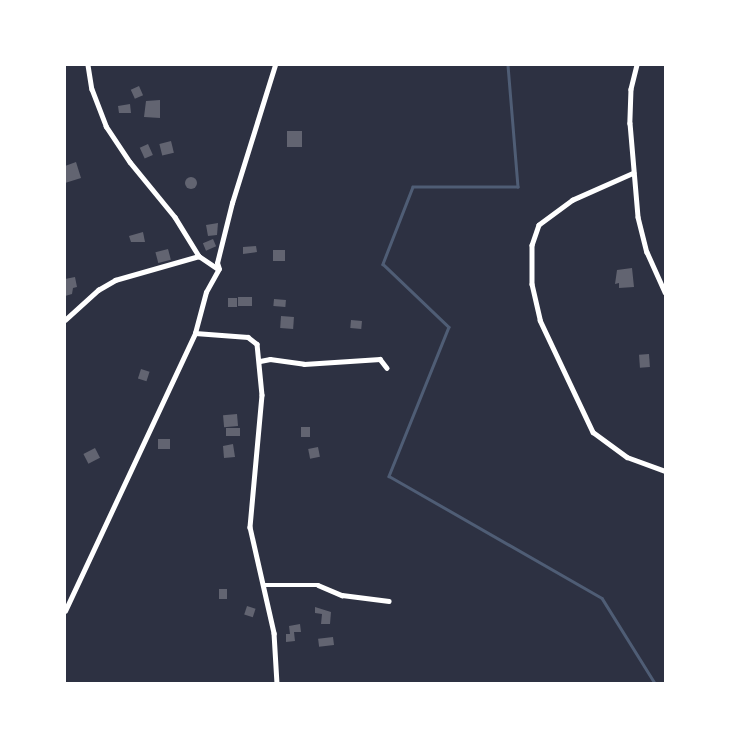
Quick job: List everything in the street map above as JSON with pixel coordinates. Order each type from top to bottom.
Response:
[{"type":"street","points":[[88,65],[92,89],[106,126],[130,162],[175,217],[199,256],[219,270]]},
{"type":"street","points":[[65,611],[195,333],[206,292],[219,270],[217,263],[232,203],[275,65]]},
{"type":"street","points":[[637,65],[631,89],[638,217],[647,253],[665,292]]},
{"type":"street","points":[[634,173],[573,200],[539,225],[532,244],[532,284],[540,320],[593,432],[627,457],[665,471]]},
{"type":"street","points":[[65,320],[115,280],[199,256]]},
{"type":"street","points":[[195,333],[248,337],[257,344],[262,395],[250,527],[274,633],[277,683]]},
{"type":"street","points":[[260,361],[270,359],[304,364],[380,359],[387,368]]},
{"type":"street","points":[[263,585],[318,585],[342,595],[389,601]]},
{"type":"building","points":[[139,86],[143,95],[135,99],[131,90]]},
{"type":"building","points":[[160,100],[160,118],[144,117],[146,101]]},
{"type":"building","points":[[130,104],[131,113],[119,113],[118,106]]},
{"type":"building","points":[[287,131],[302,131],[302,147],[287,147]]},
{"type":"building","points":[[171,141],[174,153],[162,156],[159,144]]},
{"type":"building","points":[[148,144],[153,155],[145,159],[140,148]]},
{"type":"building","points":[[76,162],[81,178],[65,183],[65,166]]},
{"type":"building","points":[[191,177],[197,183],[191,189],[185,183]]},
{"type":"building","points":[[218,223],[217,235],[208,236],[206,225]]},
{"type":"building","points":[[143,232],[145,242],[131,242],[129,236]]},
{"type":"building","points":[[213,239],[216,246],[206,251],[203,243]]},
{"type":"building","points":[[256,246],[257,252],[243,254],[243,247]]},
{"type":"building","points":[[168,249],[171,260],[158,263],[155,252]]},
{"type":"building","points":[[273,250],[285,250],[285,261],[273,261]]},
{"type":"building","points":[[632,268],[634,287],[619,288],[619,283],[615,284],[617,270]]},
{"type":"building","points":[[75,277],[77,287],[73,288],[72,294],[65,296],[65,279]]},
{"type":"building","points":[[238,297],[252,297],[252,306],[238,306]]},
{"type":"building","points":[[228,298],[237,298],[237,307],[228,307]]},
{"type":"building","points":[[274,299],[286,300],[285,307],[273,306]]},
{"type":"building","points":[[281,316],[294,317],[293,329],[280,328]]},
{"type":"building","points":[[351,320],[362,321],[361,329],[350,328]]},
{"type":"building","points":[[649,354],[650,367],[640,368],[639,355]]},
{"type":"building","points":[[141,369],[150,372],[146,381],[138,379]]},
{"type":"building","points":[[237,414],[238,426],[224,427],[223,415]]},
{"type":"building","points":[[301,427],[310,427],[310,437],[301,437]]},
{"type":"building","points":[[226,428],[240,428],[240,436],[226,436]]},
{"type":"building","points":[[158,439],[170,439],[170,449],[158,449]]},
{"type":"building","points":[[233,444],[235,457],[224,458],[223,446]]},
{"type":"building","points":[[318,447],[320,457],[310,459],[308,449]]},
{"type":"building","points":[[95,448],[100,458],[88,464],[83,454]]},
{"type":"building","points":[[219,589],[227,589],[227,599],[219,599]]},
{"type":"building","points":[[247,606],[256,609],[253,617],[244,615]]},
{"type":"building","points":[[315,607],[331,612],[330,624],[321,624],[322,614],[315,613]]},
{"type":"building","points":[[300,624],[301,632],[294,632],[295,641],[286,642],[286,634],[290,634],[289,626]]},
{"type":"building","points":[[333,637],[334,645],[319,647],[318,639]]},
{"type":"waterway","points":[[508,65],[518,187],[413,187],[383,264],[449,327],[389,476],[602,598],[655,683]]}]
